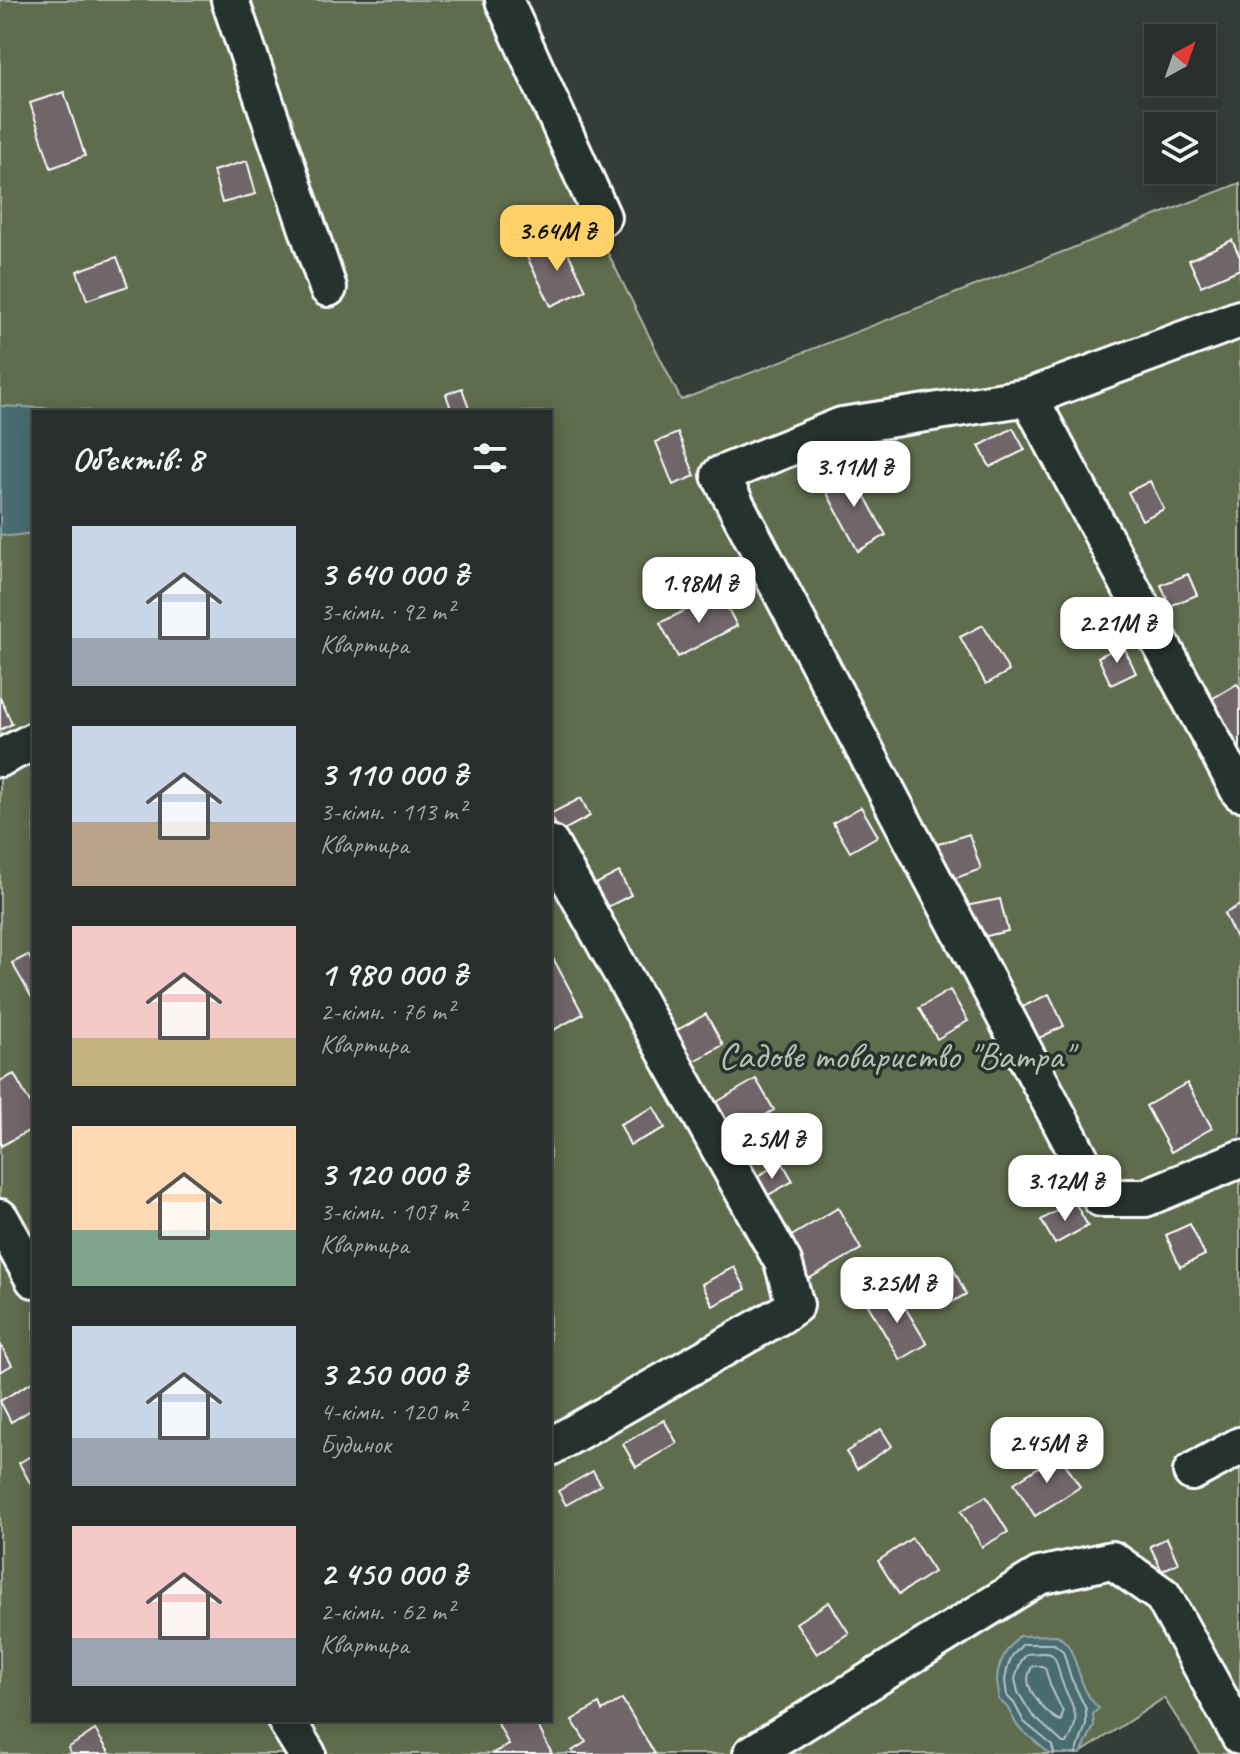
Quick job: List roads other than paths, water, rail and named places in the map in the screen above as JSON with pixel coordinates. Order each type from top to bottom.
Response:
[{"type":"street","points":[[230,0],[328,288]]},
{"type":"street","points":[[504,0],[602,217]]},
{"type":"street","points":[[1240,319],[1029,397],[842,426],[720,475],[1101,1198],[1145,1198],[1240,1159]]},
{"type":"street","points":[[1029,397],[1240,792]]},
{"type":"street","points":[[0,758],[32,742]]},
{"type":"street","points":[[552,848],[783,1262],[795,1305],[552,1446]]},
{"type":"street","points":[[0,1218],[32,1275]]},
{"type":"street","points":[[1192,1472],[1240,1446]]},
{"type":"street","points":[[752,1754],[1039,1576],[1112,1560],[1163,1596],[1240,1736]]},
{"type":"street","points":[[287,1722],[307,1754]]},
{"type":"water","points":[[0,406],[84,410],[32,410],[32,533],[0,534]]},
{"type":"water","points":[[1057,1635],[1069,1647],[1085,1688],[1099,1708],[1093,1714],[1094,1726],[1081,1754],[1050,1754],[1018,1727],[1007,1707],[998,1699],[999,1666],[1019,1636]]},
{"type":"park label","name":"Садове товариство \"Ватра\"","points":[[895,1055]]}]
